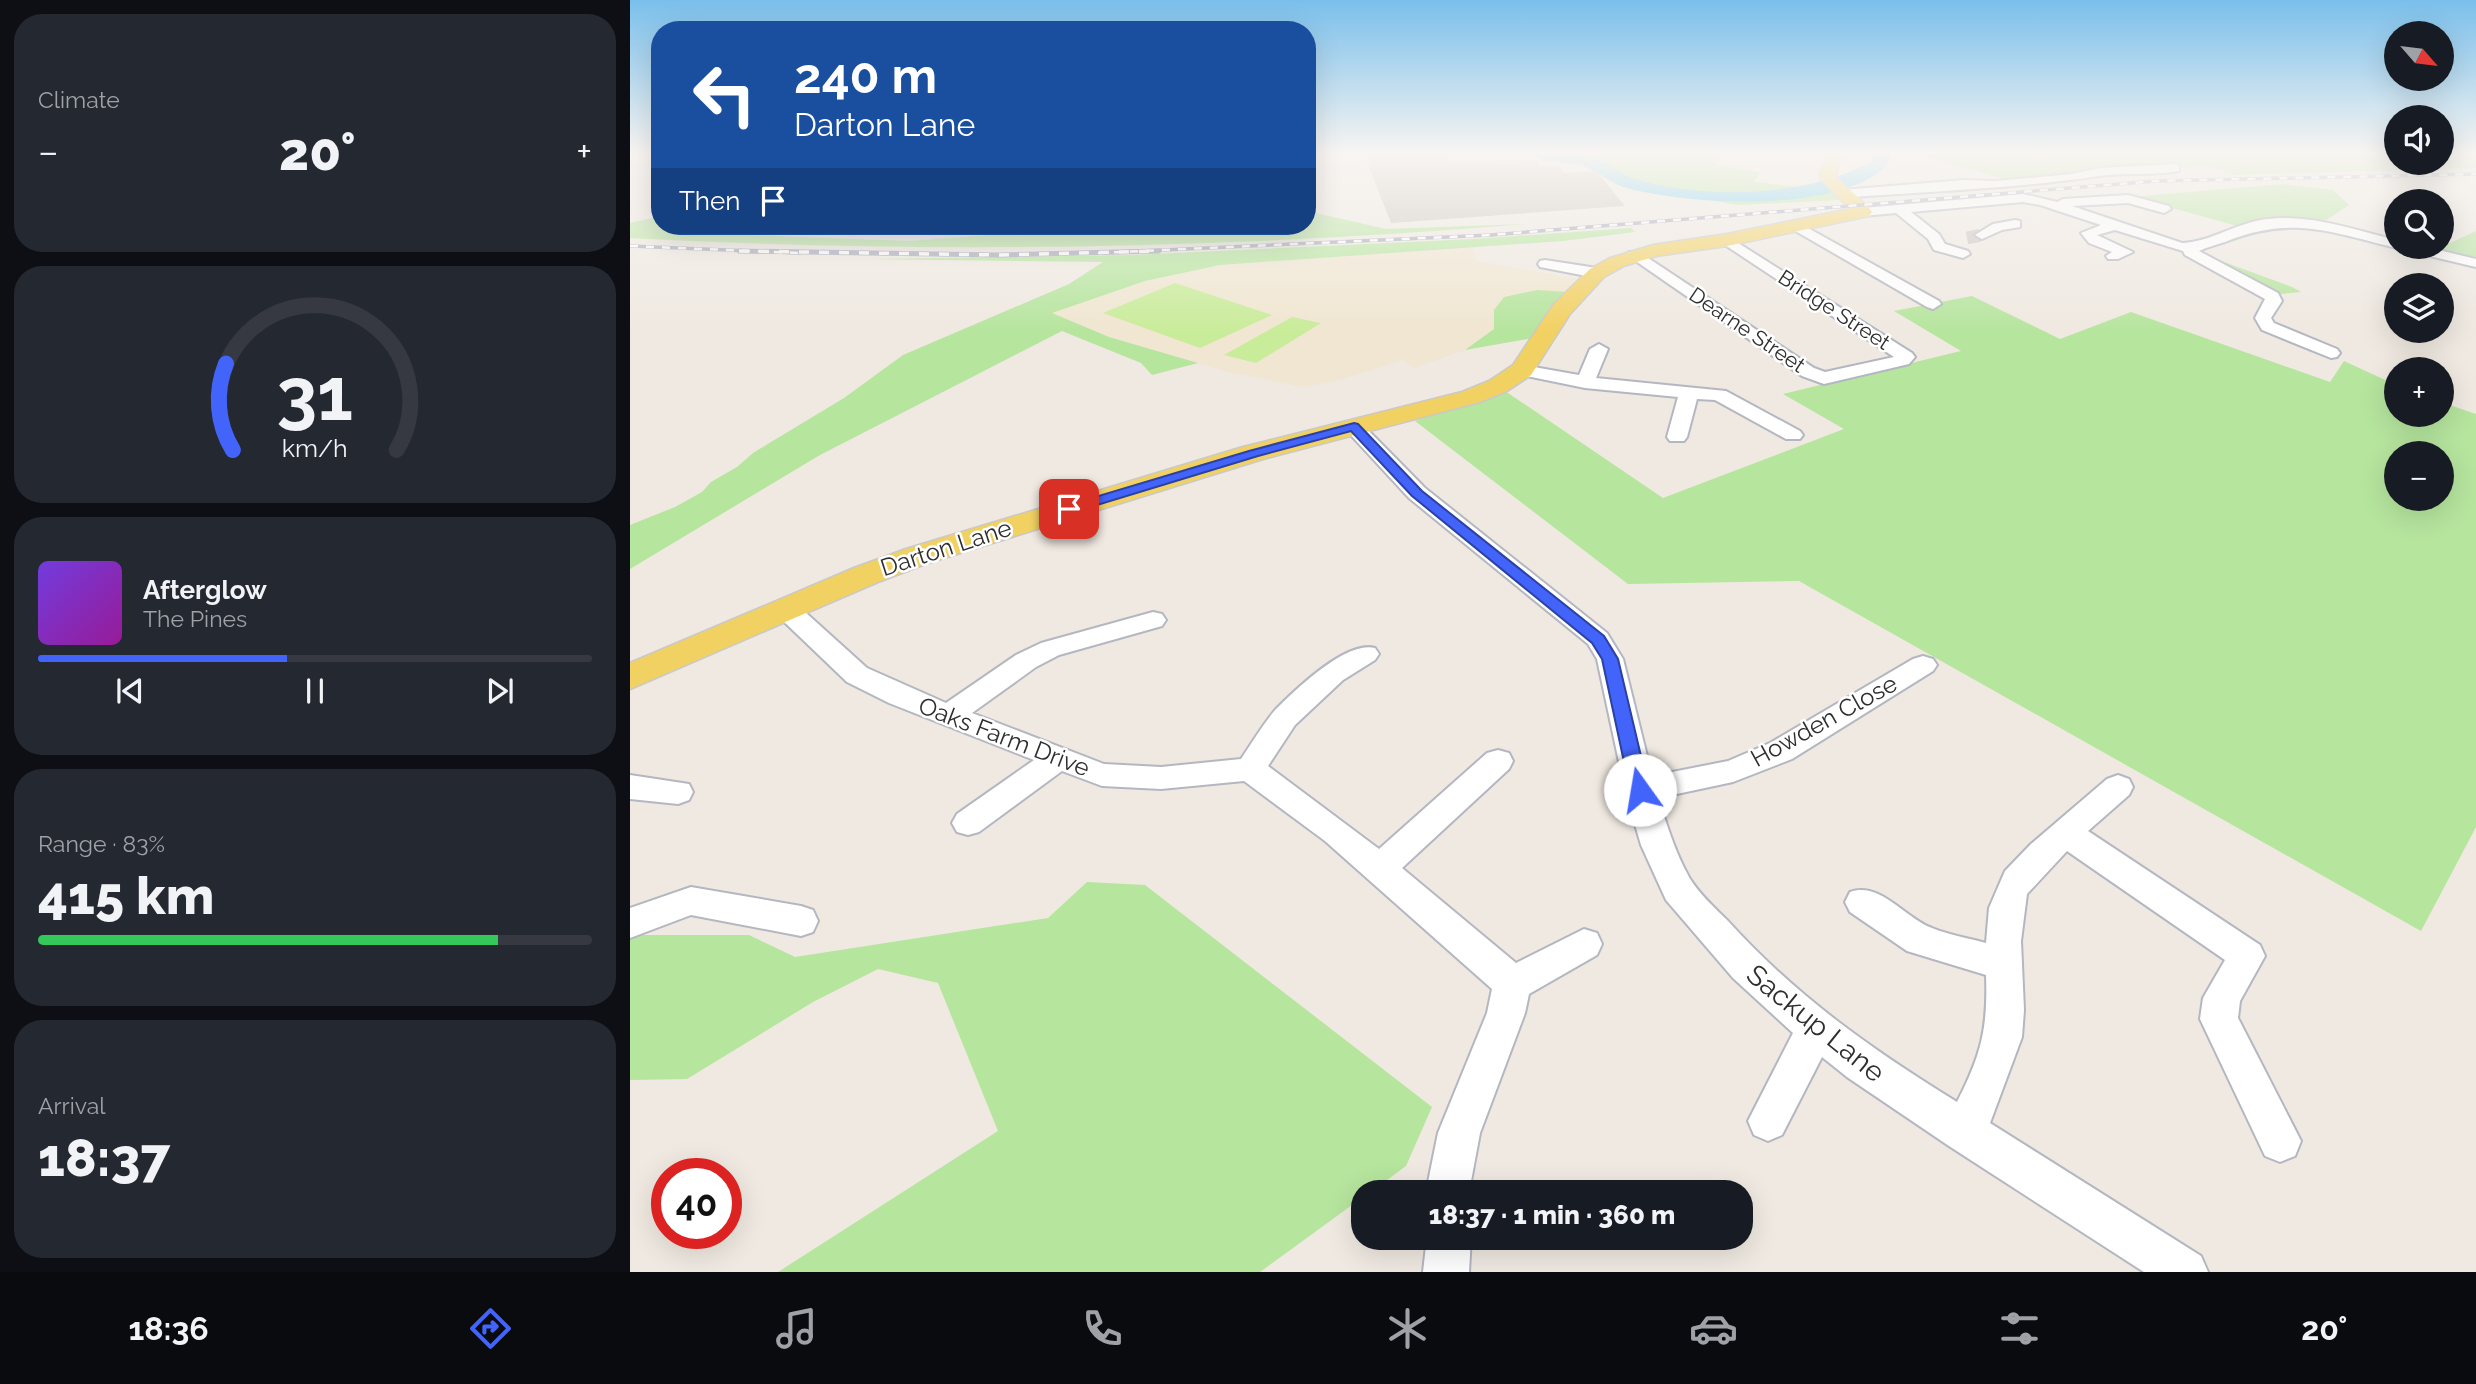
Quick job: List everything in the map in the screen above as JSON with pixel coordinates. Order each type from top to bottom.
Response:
[{"type":"main road","points":[[1522,370],[1561,310],[1597,272],[1634,255],[1727,240],[1857,213]]},
{"type":"main road","name":"Darton Lane","points":[[630,677],[866,575],[960,542],[1253,453],[1471,397],[1498,386],[1522,370]]},
{"type":"street","points":[[1904,213],[1934,237],[1940,247],[1963,254]]},
{"type":"street","points":[[2079,213],[2181,247],[2194,248]]},
{"type":"street","points":[[2331,353],[2268,326],[2263,318],[2274,301],[2272,296],[2189,252],[2214,239],[2271,223],[2333,229],[2384,241]]},
{"type":"street","points":[[1982,235],[1998,227],[2015,224]]},
{"type":"street","points":[[1797,226],[1928,301]]},
{"type":"street","points":[[2113,256],[2126,253],[2094,240],[2088,233],[2114,226]]},
{"type":"street","points":[[1934,237],[1959,238]]},
{"type":"street","name":"Bridge Street","points":[[1727,240],[1906,357],[1866,368]]},
{"type":"street","name":"Dearne Street","points":[[1634,255],[1808,372],[1824,378],[1866,368]]},
{"type":"street","points":[[2454,258],[2476,263]]},
{"type":"street","points":[[1545,264],[1597,272]]},
{"type":"street","points":[[1906,301],[1928,301]]},
{"type":"street","points":[[1585,382],[1599,349]]},
{"type":"street","points":[[1522,370],[1585,382],[1719,395],[1793,435]]},
{"type":"street","points":[[1677,437],[1689,392]]},
{"type":"street","name":"Sackup Lane","points":[[1354,427],[1417,493],[1598,639],[1610,659],[1640,790],[1657,845],[1678,890],[1746,967],[1861,1064],[2185,1272]]},
{"type":"street","name":"Oaks Farm Drive","points":[[786,609],[857,675],[899,696],[1102,775],[1161,778],[1250,769]]},
{"type":"street","points":[[949,715],[1026,661],[1050,649],[1153,620]]},
{"type":"street","points":[[1366,654],[1333,674],[1285,718],[1250,769],[1380,867],[1512,984]]},
{"type":"street","name":"Howden Close","points":[[1640,790],[1732,771],[1781,751],[1923,665]]},
{"type":"street","points":[[968,823],[1057,759]]},
{"type":"street","points":[[1380,867],[1498,761]]},
{"type":"street","points":[[630,787],[678,792]]},
{"type":"street","points":[[1964,1131],[1981,1100],[2005,1029],[2006,922],[2011,891],[2025,872],[2118,787]]},
{"type":"street","points":[[2066,833],[2247,956],[2222,998],[2220,1019],[2280,1141]]},
{"type":"street","points":[[630,923],[691,901],[801,921]]},
{"type":"street","points":[[1861,902],[1920,940],[2005,965]]},
{"type":"street","points":[[1449,1180],[1459,1133],[1506,1013],[1512,984],[1584,944]]},
{"type":"street","points":[[1768,1121],[1816,1028]]},
{"type":"street","points":[[1446,1272],[1448,1250]]},
{"type":"shaded area","points":[[746,235],[989,235],[909,241]]},
{"type":"shaded area","points":[[1473,247],[1476,261],[1577,279],[1569,292],[1494,310],[1494,329],[1465,350],[1414,368],[1403,360],[1343,379],[1303,387],[1228,372],[1109,337],[1050,313],[1145,281],[1220,265]]},
{"type":"green space","points":[[1316,213],[1386,229],[1525,224],[1189,244],[966,247],[630,238],[630,223],[651,218],[651,235],[748,235],[909,241],[989,235],[1316,235]]},
{"type":"green space","points":[[2191,213],[2336,213],[2322,223],[2241,227]]},
{"type":"green space","points":[[1631,228],[1635,232],[1563,241],[1220,265],[1145,281],[1052,313],[1109,337],[1198,363],[1152,375],[1141,363],[1062,331],[820,455],[630,569],[630,525],[675,507],[702,492],[711,482],[737,467],[753,453],[844,398],[903,355],[1069,284],[1103,262],[867,259],[1132,255],[1473,239]]},
{"type":"green space","points":[[2476,231],[2476,260],[2454,255],[2454,241]]},
{"type":"green space","points":[[2205,255],[2301,292],[2281,294],[2209,261]]},
{"type":"green space","points":[[1175,283],[1272,315],[1200,348],[1103,313]]},
{"type":"green space","points":[[1537,290],[1569,292],[1539,337],[1465,350],[1494,329],[1494,310],[1504,297]]},
{"type":"green space","points":[[1972,296],[2060,339],[2131,312],[2330,382],[2344,361],[2384,379],[2384,427],[2454,427],[2454,406],[2476,414],[2476,827],[2421,931],[1799,581],[1628,584],[1415,421],[1505,391],[1663,498],[1844,429],[1783,394],[1961,351],[1894,311]]},
{"type":"green space","points":[[1292,317],[1321,323],[1256,363],[1224,355]]},
{"type":"green space","points":[[1087,882],[1145,885],[1432,1107],[1406,1166],[1387,1180],[1351,1180],[1351,1206],[1260,1272],[778,1272],[998,1131],[938,983],[878,969],[813,1002],[687,1079],[630,1080],[630,935],[749,935],[795,957],[1048,918]]},
{"type":"building","points":[[1387,213],[1524,213],[1391,223]]},
{"type":"tunnel","points":[[1967,238],[1982,235]]},
{"type":"railway","points":[[1121,252],[1491,235],[1757,213]]},
{"type":"railway","points":[[630,246],[759,251]]},
{"type":"railway","points":[[739,251],[759,251]]},
{"type":"railway","points":[[759,251],[999,255],[1121,252]]},
{"type":"railway","points":[[759,251],[800,253]]},
{"type":"railway","points":[[1121,252],[1159,251]]},
{"type":"railway","points":[[1098,253],[1121,252]]},
{"type":"route","points":[[1069,509],[1253,453],[1354,427],[1417,493],[1598,639],[1610,659],[1640,790]]}]
